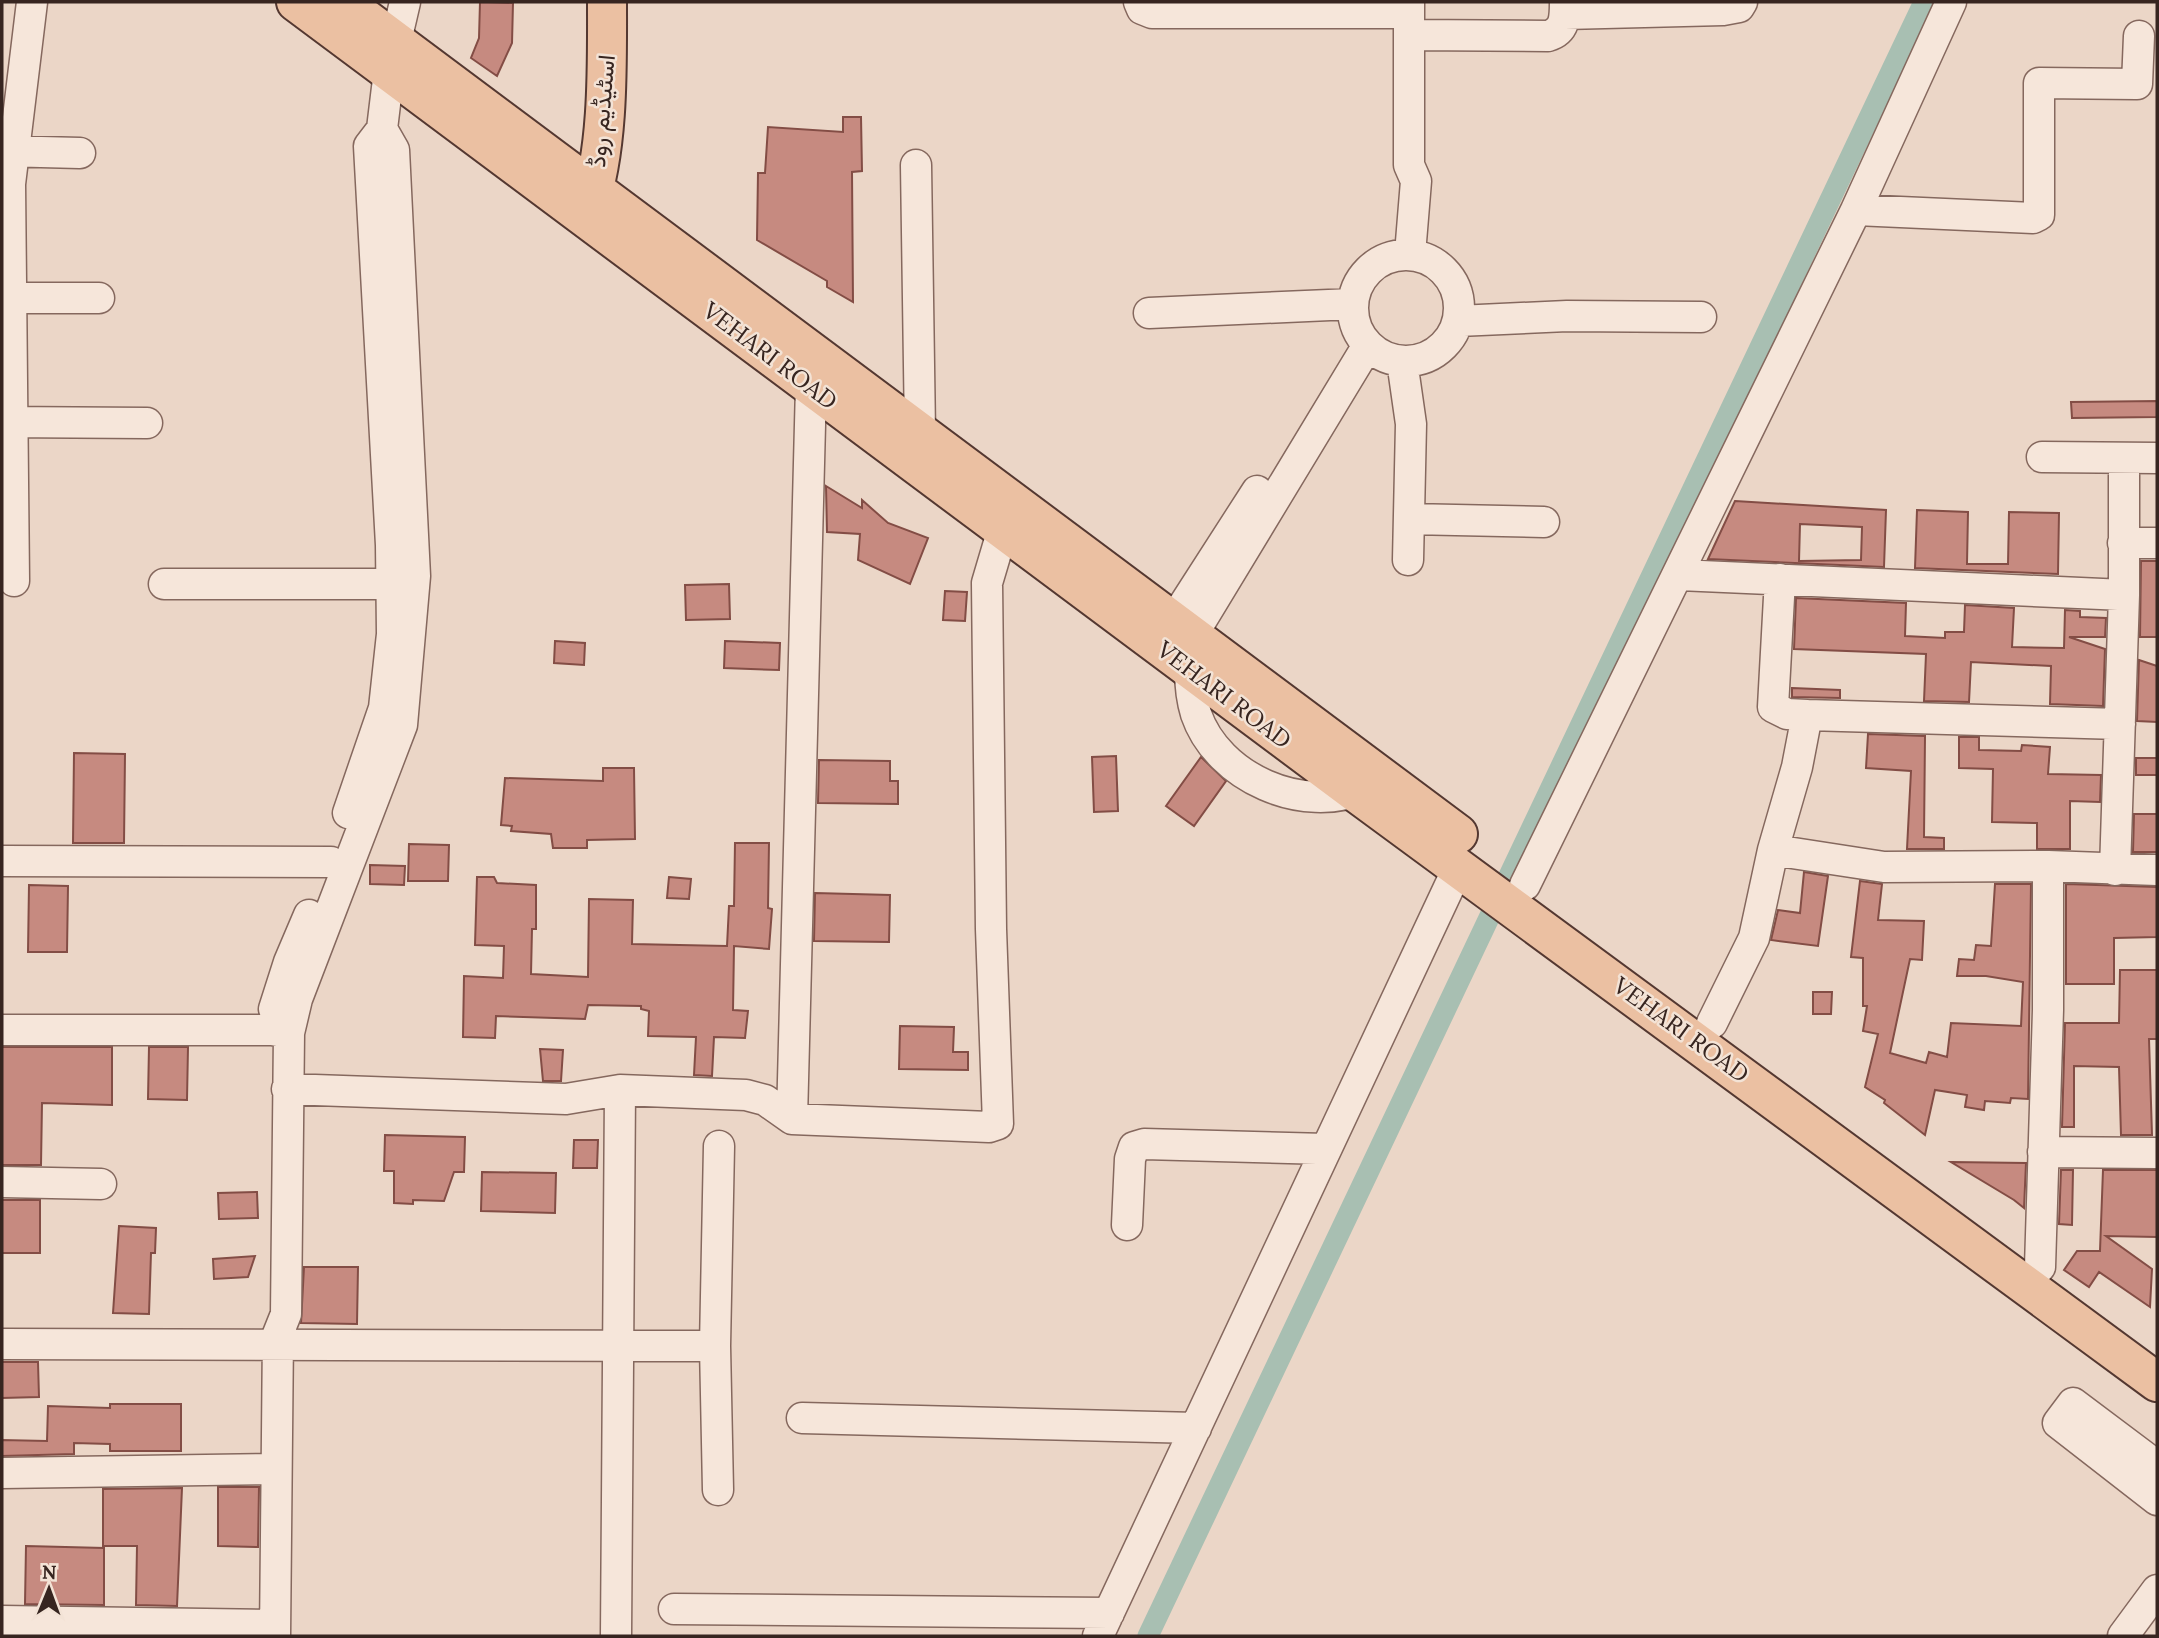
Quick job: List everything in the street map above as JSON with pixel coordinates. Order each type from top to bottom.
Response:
[{"type":"main road","name":"VEHARI ROAD","points":[[296,2],[392,56],[590,204],[920,432],[1370,786],[1461,867],[2157,1381]]},
{"type":"main road","name":"VEHARI ROAD","points":[[343,2],[392,56]]},
{"type":"main road","name":"اسٹیڈیم روڈ","points":[[590,204],[607,82],[607,2]]},
{"type":"main road","name":"VEHARI ROAD","points":[[590,204],[811,386],[1003,529],[1185,640]]},
{"type":"main road","name":"VEHARI ROAD","points":[[1370,786],[1525,885],[2157,1353]]},
{"type":"street","points":[[14,581],[8,532],[8,151],[32,2]]},
{"type":"street","points":[[2,1621],[275,1631],[278,1339],[272,1318],[280,985],[331,862],[384,709],[392,634],[391,584],[369,146],[382,129],[392,56],[405,2]]},
{"type":"street","points":[[1139,2],[1142,9],[1153,13],[1276,6],[1416,18],[1548,36],[1563,27],[1565,8],[1729,5]]},
{"type":"street","points":[[1525,885],[1856,210],[1951,2]]},
{"type":"street","points":[[1410,254],[1416,181],[1409,166],[1416,18]]},
{"type":"street","points":[[1856,210],[2033,218],[2039,215],[2039,83],[2137,84],[2138,36]]},
{"type":"street","points":[[278,1339],[286,1314],[287,1089],[280,1031],[297,999],[402,725],[412,632],[415,576],[394,150],[382,129]]},
{"type":"street","points":[[8,151],[80,153]]},
{"type":"street","points":[[916,165],[920,432]]},
{"type":"street","points":[[1410,254],[1428,259],[1444,270],[1455,285],[1460,303],[1458,321],[1450,338],[1438,351],[1421,360],[1402,362],[1385,358],[1364,341],[1353,321],[1352,304],[1356,288],[1365,273],[1377,262],[1410,254]]},
{"type":"street","points":[[6,298],[99,298]]},
{"type":"street","points":[[1149,313],[1352,304]]},
{"type":"street","points":[[1458,321],[1567,316],[1701,317]]},
{"type":"street","points":[[1364,341],[1185,640],[1197,715],[1222,756],[1261,785],[1307,797],[1370,786]]},
{"type":"street","points":[[1402,362],[1411,424],[1408,560]]},
{"type":"street","points":[[792,1119],[811,386]]},
{"type":"street","points":[[7,422],[147,423]]},
{"type":"street","points":[[2042,457],[2157,457]]},
{"type":"street","points":[[2115,870],[2124,595],[2124,458]]},
{"type":"street","points":[[1409,519],[1544,522]]},
{"type":"street","points":[[287,1089],[566,1099],[620,1090],[747,1095],[778,1106],[792,1119],[989,1127],[998,1124],[991,929],[987,583],[1003,529]]},
{"type":"street","points":[[2123,543],[2157,543]]},
{"type":"street","points":[[1679,575],[2124,595]]},
{"type":"street","points":[[1780,579],[1773,707],[1787,714],[2120,724]]},
{"type":"street","points":[[164,584],[391,584]]},
{"type":"street","points":[[1712,1023],[1754,938],[1773,850],[1797,767],[1807,715]]},
{"type":"street","points":[[1773,850],[1884,867],[2048,866],[2157,870]]},
{"type":"street","points":[[2,861],[331,862]]},
{"type":"street","points":[[2040,1267],[2048,1010],[2048,866]]},
{"type":"street","points":[[674,1609],[1104,1625],[1461,867]]},
{"type":"street","points":[[2,1030],[280,1031]]},
{"type":"street","points":[[616,1636],[620,1090]]},
{"type":"street","points":[[1127,1225],[1130,1159],[1134,1147],[1144,1144],[1326,1149]]},
{"type":"street","points":[[718,1490],[715,1346],[719,1146]]},
{"type":"street","points":[[2043,1152],[2157,1153]]},
{"type":"street","points":[[2,1182],[100,1184]]},
{"type":"street","points":[[2,1344],[278,1339],[715,1346]]},
{"type":"street","points":[[2157,1466],[2073,1403],[2058,1423],[2157,1500]]},
{"type":"street","points":[[802,1418],[1196,1428]]},
{"type":"street","points":[[2,1473],[276,1469]]},
{"type":"street","points":[[2123,1636],[2157,1590]]},
{"type":"building","points":[[480,2],[513,3],[512,43],[497,76],[471,58],[479,38]]},
{"type":"building","points":[[843,117],[861,117],[862,171],[852,172],[853,302],[827,287],[827,281],[757,240],[758,173],[765,173],[768,127],[843,132]]},
{"type":"building","points":[[2157,401],[2157,417],[2072,418],[2071,402]]},
{"type":"building","points":[[826,486],[862,508],[862,500],[888,523],[928,538],[910,584],[858,560],[860,534],[827,532]]},
{"type":"building","points":[[1735,501],[1886,510],[1884,567],[1708,559]],"holes":[[[1800,524],[1862,527],[1861,560],[1799,561]]]},
{"type":"building","points":[[1917,510],[1968,512],[1967,564],[2008,564],[2009,512],[2059,513],[2058,574],[1915,568]]},
{"type":"building","points":[[2141,561],[2157,561],[2157,637],[2140,637]]},
{"type":"building","points":[[729,584],[730,619],[686,620],[685,585]]},
{"type":"building","points":[[945,591],[967,592],[965,621],[943,620]]},
{"type":"building","points":[[1796,598],[1906,603],[1905,636],[1945,638],[1945,632],[1964,632],[1965,605],[2014,608],[2012,647],[2064,648],[2065,610],[2080,611],[2080,617],[2106,618],[2105,637],[2069,637],[2105,649],[2103,706],[2050,704],[2051,666],[1971,662],[1969,702],[1924,701],[1926,654],[1794,649]]},
{"type":"building","points":[[555,641],[585,643],[584,665],[554,663]]},
{"type":"building","points":[[725,641],[780,643],[779,670],[724,668]]},
{"type":"building","points":[[2139,660],[2157,666],[2157,722],[2137,721]]},
{"type":"building","points":[[1792,688],[1840,690],[1840,698],[1792,697]]},
{"type":"building","points":[[1868,734],[1925,736],[1924,837],[1944,838],[1944,849],[1907,849],[1911,771],[1866,768]]},
{"type":"building","points":[[1959,737],[1979,737],[1979,750],[2021,751],[2022,745],[2050,747],[2048,774],[2101,775],[2100,802],[2070,801],[2070,849],[2037,849],[2037,823],[1992,822],[1993,769],[1959,768]]},
{"type":"building","points":[[74,753],[125,754],[124,843],[73,843]]},
{"type":"building","points":[[1116,756],[1118,811],[1094,812],[1092,757]]},
{"type":"building","points":[[1201,757],[1226,781],[1194,826],[1166,806]]},
{"type":"building","points":[[2136,758],[2157,758],[2157,775],[2136,775]]},
{"type":"building","points":[[819,760],[890,761],[890,781],[898,781],[898,804],[818,803]]},
{"type":"building","points":[[603,768],[634,768],[635,839],[587,840],[587,848],[553,848],[551,834],[511,831],[512,826],[501,825],[505,778],[603,781]]},
{"type":"building","points":[[2134,814],[2157,814],[2157,852],[2133,852]]},
{"type":"building","points":[[735,843],[769,843],[768,908],[772,909],[769,949],[734,946],[733,1010],[748,1011],[745,1038],[714,1037],[712,1076],[694,1075],[696,1037],[648,1036],[649,1011],[641,1009],[641,1006],[588,1005],[585,1019],[496,1016],[495,1038],[463,1037],[464,976],[503,978],[504,946],[475,945],[477,877],[494,877],[497,883],[536,885],[536,929],[532,929],[531,974],[588,977],[589,899],[633,900],[632,944],[727,946],[729,906],[734,906]]},
{"type":"building","points":[[409,844],[449,845],[448,881],[408,881]]},
{"type":"building","points":[[370,865],[405,866],[404,885],[370,884]]},
{"type":"building","points":[[1804,872],[1828,876],[1818,946],[1771,940],[1778,910],[1800,913]]},
{"type":"building","points":[[669,877],[691,879],[689,899],[667,898]]},
{"type":"building","points":[[1860,881],[1882,884],[1878,920],[1924,921],[1922,960],[1910,959],[1890,1053],[1926,1063],[1929,1052],[1947,1057],[1951,1023],[2021,1026],[2023,982],[1986,976],[1957,976],[1959,959],[1974,960],[1976,945],[1991,946],[1995,884],[2031,884],[2028,1099],[2011,1098],[2010,1103],[1985,1101],[1984,1110],[1965,1107],[1967,1095],[1935,1090],[1925,1135],[1884,1103],[1885,1100],[1865,1087],[1878,1034],[1863,1031],[1867,1006],[1863,1006],[1863,958],[1851,957]]},
{"type":"building","points":[[2066,884],[2157,887],[2157,937],[2114,938],[2114,984],[2066,984]]},
{"type":"building","points":[[29,885],[68,886],[67,952],[28,952]]},
{"type":"building","points":[[815,893],[890,895],[889,942],[814,941]]},
{"type":"building","points":[[2120,970],[2157,970],[2157,1039],[2149,1039],[2152,1135],[2121,1135],[2119,1067],[2074,1066],[2074,1127],[2062,1127],[2065,1023],[2119,1023]]},
{"type":"building","points":[[1813,992],[1832,992],[1831,1014],[1813,1014]]},
{"type":"building","points":[[900,1026],[954,1027],[953,1052],[968,1052],[968,1070],[899,1069]]},
{"type":"building","points":[[2,1047],[112,1047],[112,1105],[42,1103],[41,1165],[2,1165]]},
{"type":"building","points":[[149,1047],[188,1047],[187,1100],[148,1099]]},
{"type":"building","points":[[540,1049],[563,1050],[561,1081],[543,1081]]},
{"type":"building","points":[[385,1135],[465,1137],[464,1172],[454,1172],[444,1201],[413,1200],[413,1204],[394,1203],[394,1171],[384,1171]]},
{"type":"building","points":[[574,1140],[598,1140],[597,1168],[573,1168]]},
{"type":"building","points":[[1951,1162],[2026,1163],[2024,1208],[2014,1200]]},
{"type":"building","points":[[2061,1170],[2073,1170],[2072,1225],[2059,1224]]},
{"type":"building","points":[[2103,1170],[2157,1170],[2157,1237],[2106,1236],[2152,1269],[2150,1307],[2099,1272],[2089,1287],[2064,1270],[2077,1251],[2100,1251]]},
{"type":"building","points":[[482,1172],[556,1173],[555,1213],[481,1211]]},
{"type":"building","points":[[257,1192],[258,1218],[219,1219],[218,1193]]},
{"type":"building","points":[[2,1200],[40,1200],[40,1253],[2,1253]]},
{"type":"building","points":[[119,1226],[156,1228],[155,1253],[151,1253],[149,1314],[113,1313]]},
{"type":"building","points":[[255,1256],[248,1277],[214,1279],[213,1259]]},
{"type":"building","points":[[304,1267],[358,1267],[357,1324],[301,1323]]},
{"type":"building","points":[[2,1362],[38,1362],[39,1397],[2,1398]]},
{"type":"building","points":[[110,1404],[181,1404],[181,1451],[110,1451],[110,1444],[74,1443],[74,1454],[2,1456],[2,1440],[47,1441],[48,1406],[110,1408]]},
{"type":"building","points":[[218,1487],[259,1487],[258,1547],[218,1546]]},
{"type":"building","points":[[182,1488],[177,1606],[136,1605],[137,1546],[103,1546],[103,1489]]},
{"type":"building","points":[[26,1546],[104,1548],[104,1605],[25,1604]]},
{"type":"waterway","points":[[1148,1636],[1924,2]]}]
